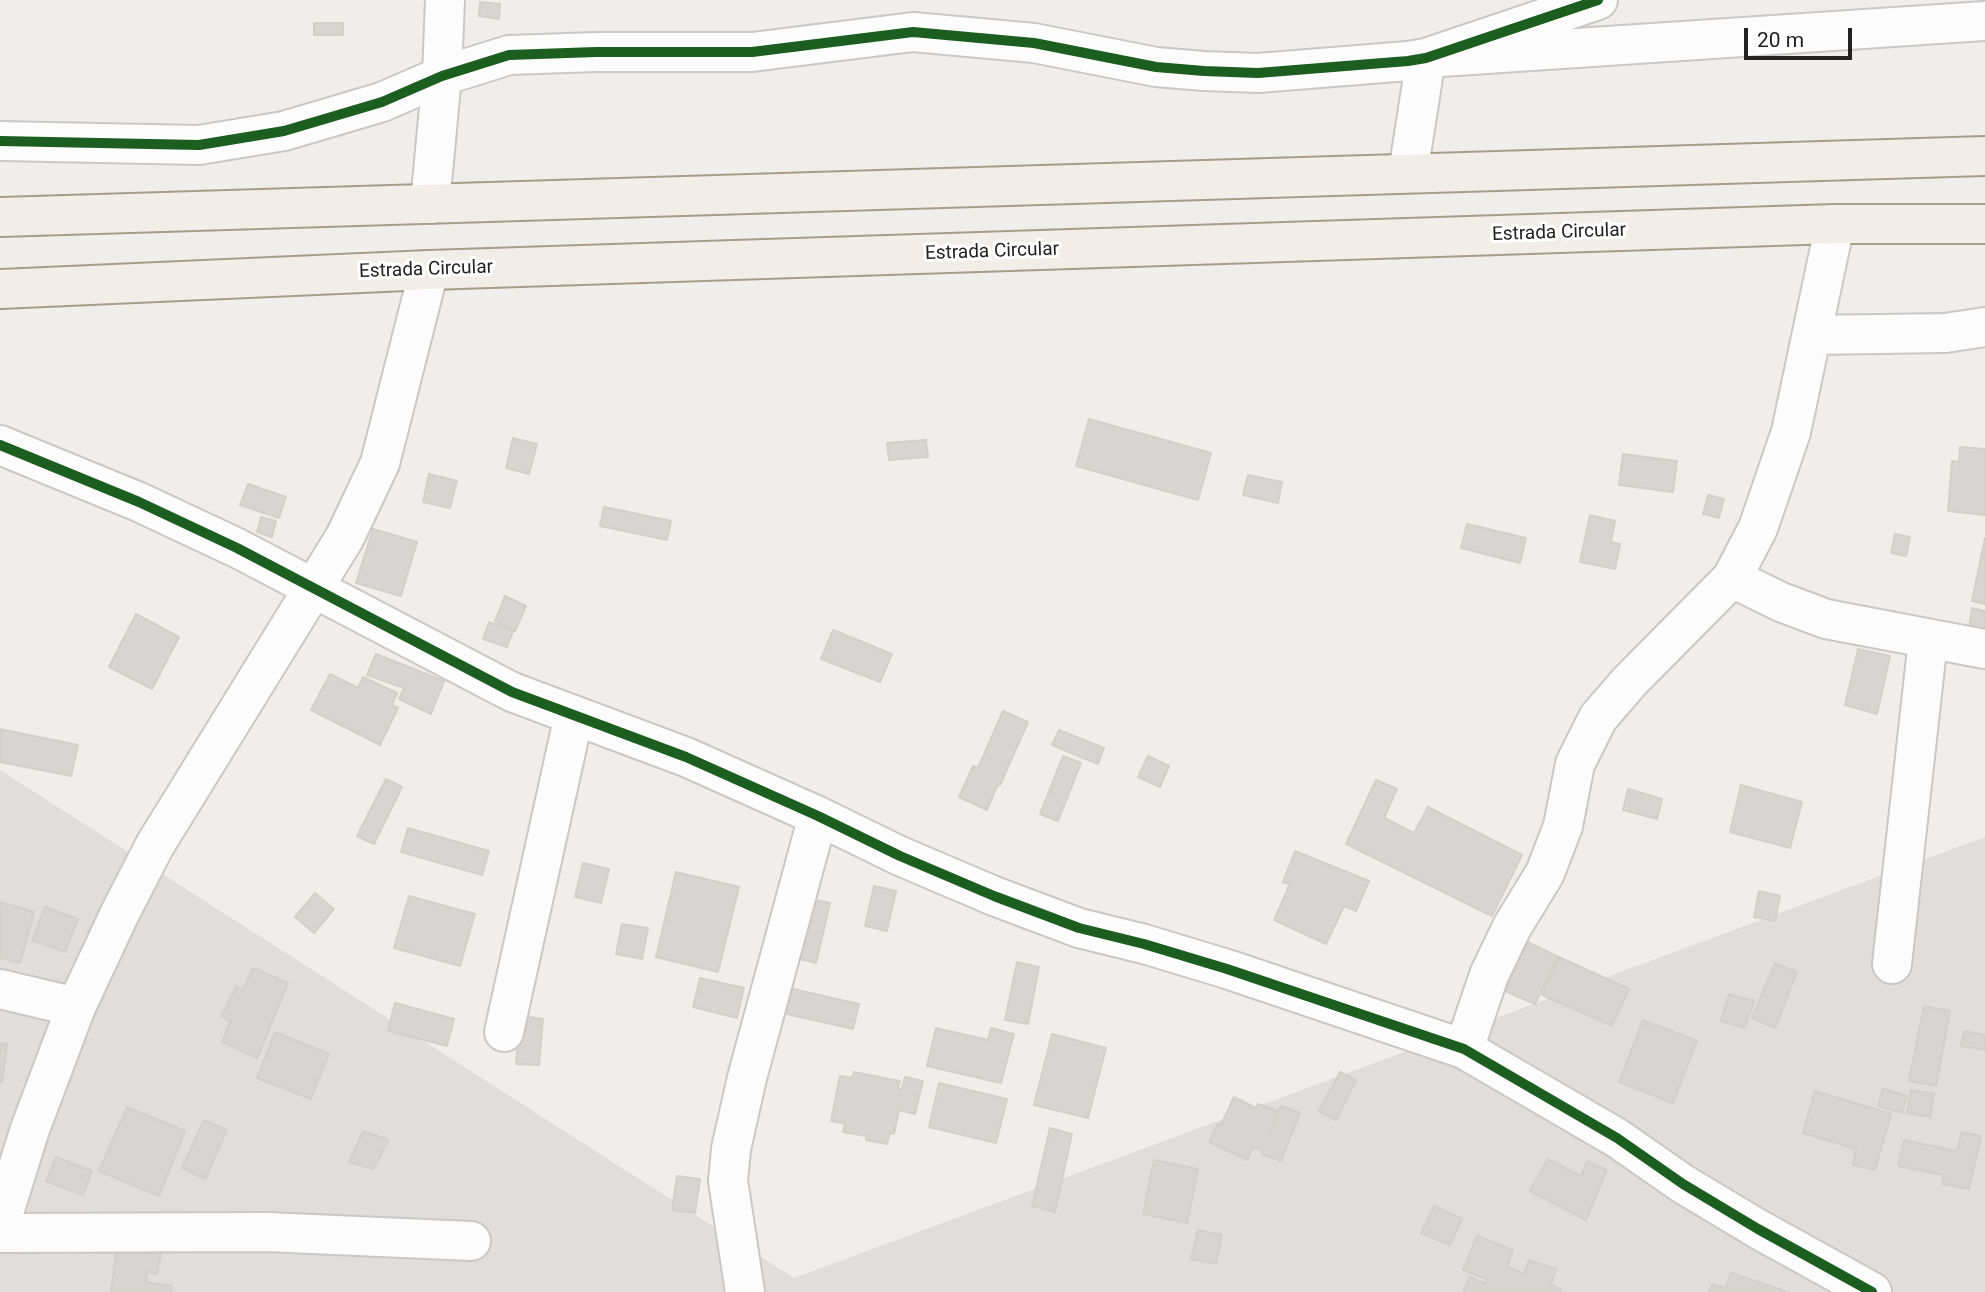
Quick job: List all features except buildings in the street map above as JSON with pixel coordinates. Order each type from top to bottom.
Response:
[{"type":"main road","points":[[0,217],[1985,156]]},
{"type":"main road","name":"Estrada Circular","points":[[0,289],[429,270],[1835,224],[1985,224]]},
{"type":"street","points":[[430,204],[442,76],[445,0]]},
{"type":"street","points":[[1426,58],[1598,0]]},
{"type":"street","points":[[0,141],[199,145],[296,128],[382,102],[442,76],[509,55],[752,52],[913,32],[1034,43],[1156,67],[1258,73],[1426,58],[1985,21]]},
{"type":"street","points":[[1408,173],[1426,58]]},
{"type":"street","points":[[1464,1049],[1489,975],[1512,927],[1545,873],[1563,826],[1575,764],[1598,718],[1629,682],[1732,578],[1758,528],[1791,432],[1835,224]]},
{"type":"street","points":[[0,1224],[30,1129],[76,1007],[120,913],[155,845],[345,537],[380,463],[429,270]]},
{"type":"street","points":[[1812,335],[1944,333],[1985,327]]},
{"type":"street","points":[[0,445],[152,508],[237,548],[512,692],[686,757],[900,856],[994,896],[1079,928],[1227,969],[1464,1049],[1617,1138],[1683,1184],[1758,1229],[1872,1292]]},
{"type":"street","points":[[1732,578],[1781,602],[1826,619],[1985,649]]},
{"type":"street","points":[[1892,964],[1928,640]]},
{"type":"street","points":[[504,1032],[574,715]]},
{"type":"street","points":[[745,1292],[728,1181],[731,1149],[747,1078],[818,816]]},
{"type":"street","points":[[0,989],[76,1007]]},
{"type":"street","points":[[0,1233],[267,1232],[471,1241]]},
{"type":"shaded area","points":[[0,770],[794,1278],[1985,837],[1985,1292],[0,1292]]},
{"type":"cycle path","points":[[0,141],[199,145],[284,131],[382,102],[442,76],[509,55],[752,52],[913,32],[1034,43],[1156,67],[1204,71],[1258,73],[1408,61],[1426,58],[1598,0]]},
{"type":"cycle path","points":[[0,445],[139,502],[237,548],[512,692],[686,757],[900,856],[994,896],[1079,928],[1227,969],[1464,1049],[1617,1138],[1683,1184],[1758,1229],[1872,1292]]}]
